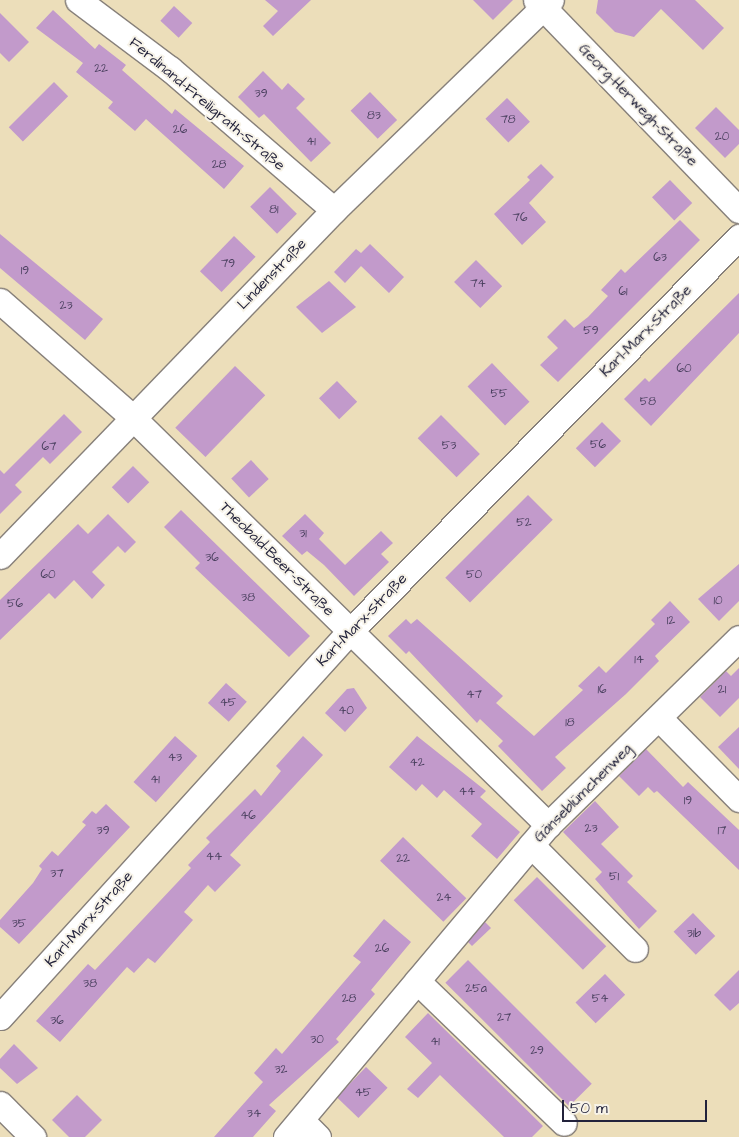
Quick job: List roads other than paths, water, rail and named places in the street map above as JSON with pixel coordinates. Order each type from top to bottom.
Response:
[{"type":"street","name":"Ferdinand-Freiligrath-Straße","points":[[78,0],[170,70],[334,210]]},
{"type":"street","name":"Lindenstraße","points":[[0,556],[132,417],[334,210],[544,2]]},
{"type":"street","name":"Georg-Herwegh-Straße","points":[[544,2],[739,210]]},
{"type":"street","name":"Karl-Marx-Straße","points":[[0,1017],[350,631],[739,237]]},
{"type":"street","name":"Theobald-Beer-Straße","points":[[0,300],[132,417],[548,825]]},
{"type":"street","name":"Gänseblümchenweg","points":[[318,1137],[293,1128],[548,825],[739,638]]},
{"type":"street","points":[[659,718],[739,799]]},
{"type":"street","points":[[532,845],[635,949]]},
{"type":"street","points":[[417,981],[564,1123]]},
{"type":"street","points":[[0,1104],[33,1137]]}]
